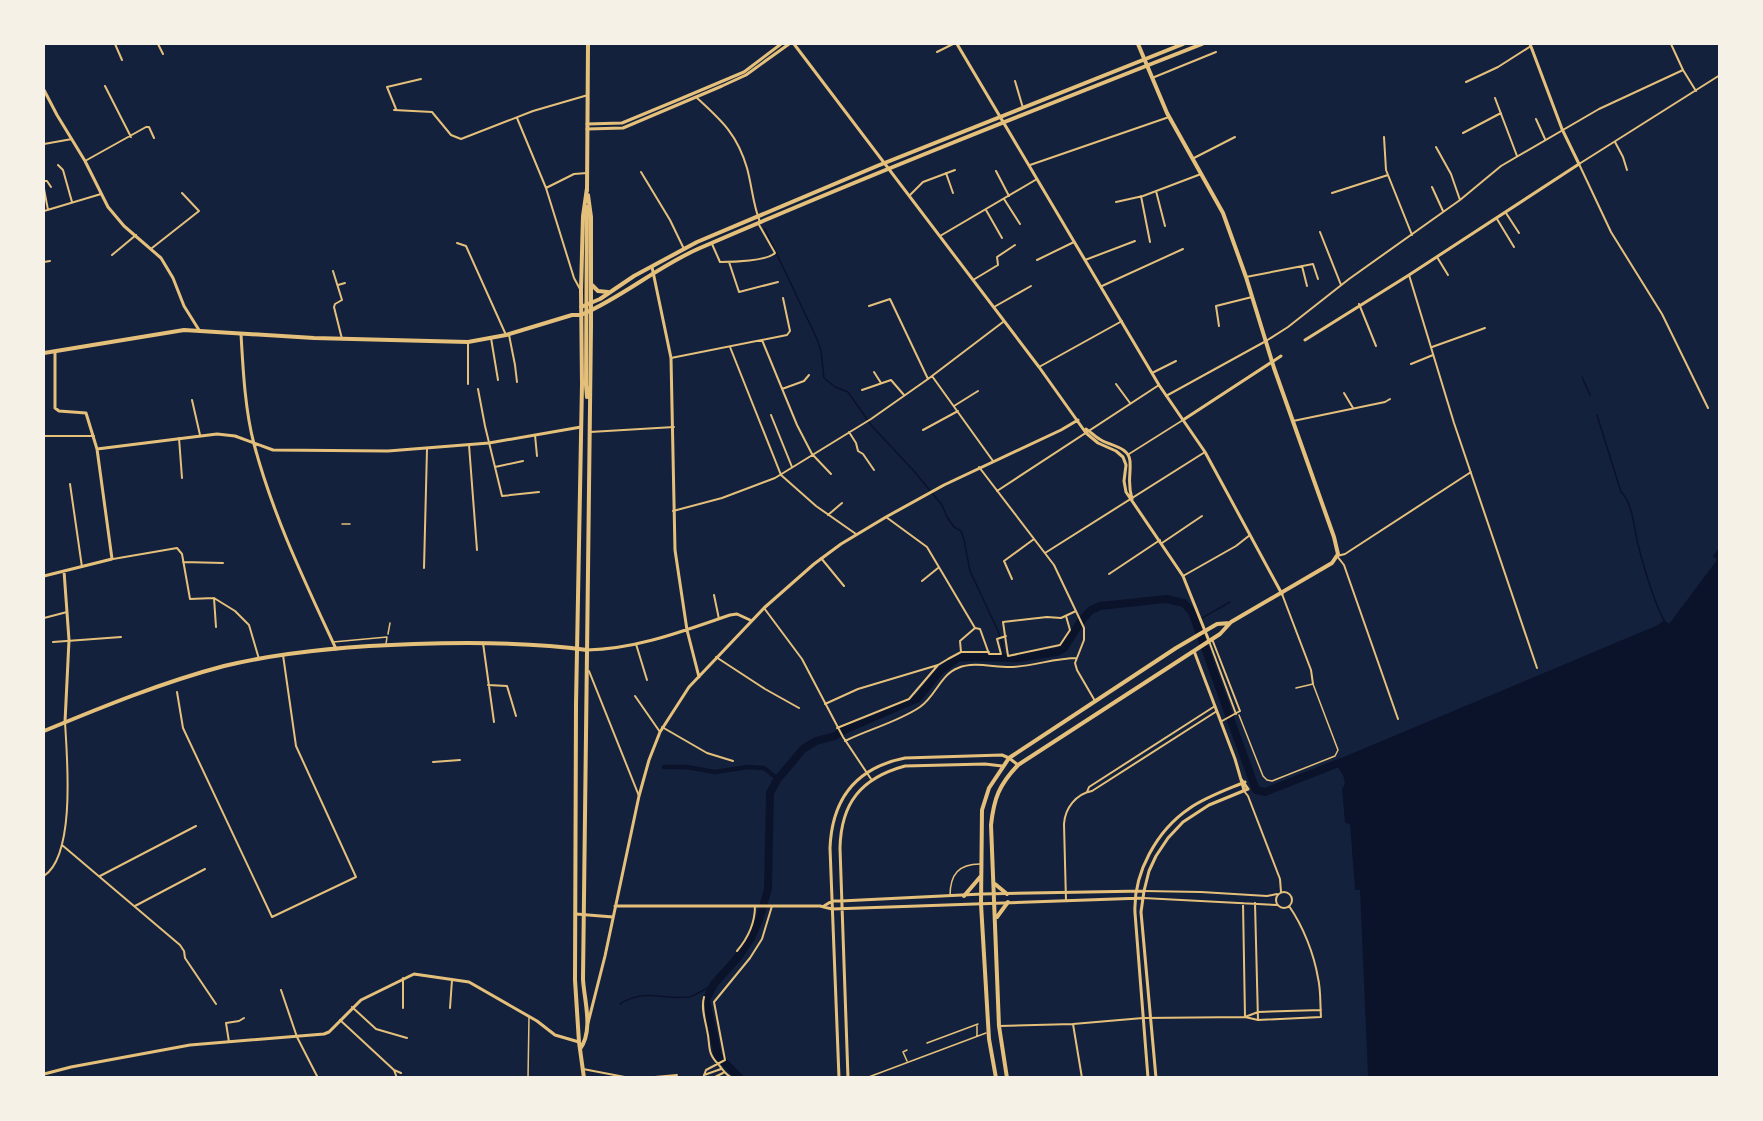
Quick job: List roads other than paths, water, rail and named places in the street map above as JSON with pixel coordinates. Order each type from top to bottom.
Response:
[{"type":"main road","points":[[580,1049],[585,1043],[587,1025],[584,989],[590,432],[586,382],[588,44]]},
{"type":"main road","points":[[996,1077],[989,1032],[981,904],[982,810],[988,788],[1002,766],[1009,758],[1205,629],[1231,622],[1332,563],[1337,556],[1338,549],[1223,212],[1169,117],[1138,44]]},
{"type":"main road","points":[[572,315],[581,307],[591,304],[652,266],[758,216],[884,163],[1183,44]]},
{"type":"main road","points":[[44,353],[172,331],[199,330],[342,339],[468,342],[507,334],[572,315],[581,315],[653,273],[711,243],[888,169],[1202,44]]},
{"type":"main road","points":[[1059,93],[1061,99]]},
{"type":"main road","points":[[944,139],[946,146]]},
{"type":"main road","points":[[828,186],[831,193]]},
{"type":"main road","points":[[587,188],[591,217],[589,413]]},
{"type":"main road","points":[[584,1077],[575,980],[581,290],[583,216],[587,188]]},
{"type":"main road","points":[[591,283],[600,291],[612,291]]},
{"type":"main road","points":[[591,324],[596,312],[603,304]]},
{"type":"main road","points":[[582,326],[587,322],[591,324]]},
{"type":"main road","points":[[581,412],[586,382]]},
{"type":"main road","points":[[1007,1077],[999,1026],[992,825],[993,806],[998,791],[1018,765],[1222,633],[1231,622]]},
{"type":"main road","points":[[44,731],[201,673],[283,655],[385,645],[515,642],[587,650]]},
{"type":"main road","points":[[964,896],[981,876]]},
{"type":"main road","points":[[995,884],[1007,894]]},
{"type":"main road","points":[[996,921],[1008,902]]},
{"type":"street","points":[[115,44],[122,60]]},
{"type":"street","points":[[158,44],[163,54]]},
{"type":"street","points":[[758,65],[781,44]]},
{"type":"street","points":[[587,126],[622,123],[696,97],[758,65],[789,44]]},
{"type":"street","points":[[794,44],[1078,420],[1087,431],[1100,440],[1128,454],[1130,461],[1128,481],[1132,498]]},
{"type":"street","points":[[937,52],[955,44],[1001,117],[1159,385],[1205,452],[1282,594],[1311,669],[1313,684],[1338,752],[1335,756],[1272,781],[1263,776],[1236,715],[1200,615],[1183,576],[1124,486],[1126,465],[1117,449]]},
{"type":"street","points":[[1671,44],[1696,91]]},
{"type":"street","points":[[1466,82],[1498,68],[1530,45],[1562,129],[1611,232],[1662,314],[1708,408]]},
{"type":"street","points":[[1152,78],[1216,52]]},
{"type":"street","points":[[1166,396],[1288,327],[1341,285],[1460,200],[1501,166],[1599,109],[1683,70]]},
{"type":"street","points":[[1305,340],[1719,75]]},
{"type":"street","points":[[421,79],[387,87],[395,110],[432,112],[451,135],[461,140],[533,111],[588,95]]},
{"type":"street","points":[[1015,81],[1023,108]]},
{"type":"street","points":[[105,86],[131,137]]},
{"type":"street","points":[[663,108],[712,88]]},
{"type":"street","points":[[44,90],[85,161],[108,207],[124,226],[152,248],[166,265],[184,306],[199,330]]},
{"type":"street","points":[[696,97],[727,126],[734,136],[747,167],[759,223],[774,255],[758,260],[720,262],[711,243]]},
{"type":"street","points":[[1495,98],[1517,156]]},
{"type":"street","points":[[1463,133],[1501,113]]},
{"type":"street","points":[[1029,165],[1169,117]]},
{"type":"street","points":[[517,118],[546,189],[574,278],[581,290]]},
{"type":"street","points":[[1536,119],[1545,139]]},
{"type":"street","points":[[85,161],[148,126],[154,138]]},
{"type":"street","points":[[1192,159],[1235,137]]},
{"type":"street","points":[[1384,137],[1386,170],[1412,235]]},
{"type":"street","points":[[44,144],[72,139]]},
{"type":"street","points":[[1615,142],[1627,170]]},
{"type":"street","points":[[1436,147],[1460,200]]},
{"type":"street","points":[[58,165],[63,170],[72,202]]},
{"type":"street","points":[[909,195],[923,182],[955,170]]},
{"type":"street","points":[[996,171],[1009,196]]},
{"type":"street","points":[[641,172],[670,220],[684,249]]},
{"type":"street","points":[[546,189],[574,174],[587,173]]},
{"type":"street","points":[[946,173],[953,193]]},
{"type":"street","points":[[1116,202],[1141,196],[1201,174]]},
{"type":"street","points":[[1332,193],[1388,175]]},
{"type":"street","points":[[940,236],[1037,179]]},
{"type":"street","points":[[44,181],[47,181],[51,187]]},
{"type":"street","points":[[1432,187],[1443,211]]},
{"type":"street","points":[[44,189],[48,210]]},
{"type":"street","points":[[1156,191],[1165,226]]},
{"type":"street","points":[[152,248],[199,211],[182,193]]},
{"type":"street","points":[[44,211],[101,194]]},
{"type":"street","points":[[1141,196],[1150,242]]},
{"type":"street","points":[[1004,199],[1020,224]]},
{"type":"street","points":[[986,210],[1002,238]]},
{"type":"street","points":[[1505,211],[1519,234]]},
{"type":"street","points":[[1496,217],[1514,247]]},
{"type":"street","points":[[1320,232],[1341,285]]},
{"type":"street","points":[[112,255],[136,236]]},
{"type":"street","points":[[1085,260],[1135,241]]},
{"type":"street","points":[[1037,260],[1074,242]]},
{"type":"street","points":[[457,243],[466,246],[507,334],[517,382]]},
{"type":"street","points":[[973,280],[998,265],[997,257],[1015,245]]},
{"type":"street","points":[[1102,286],[1183,249]]},
{"type":"street","points":[[1437,256],[1448,275]]},
{"type":"street","points":[[44,262],[50,261]]},
{"type":"street","points":[[729,262],[739,292],[778,282]]},
{"type":"street","points":[[1246,277],[1313,264],[1318,279]]},
{"type":"street","points":[[652,266],[671,358],[675,550],[687,630],[699,677]]},
{"type":"street","points":[[1302,266],[1308,286]]},
{"type":"street","points":[[333,271],[342,302],[335,304],[334,307],[342,339]]},
{"type":"street","points":[[1409,275],[1471,472],[1537,669]]},
{"type":"street","points":[[338,285],[345,283]]},
{"type":"street","points":[[994,307],[1031,286]]},
{"type":"street","points":[[1219,326],[1216,306],[1252,297]]},
{"type":"street","points":[[671,358],[789,333],[783,298]]},
{"type":"street","points":[[869,306],[890,299],[928,380]]},
{"type":"street","points":[[1359,304],[1376,346]]},
{"type":"street","points":[[673,512],[730,495],[781,475],[871,419],[928,380],[1004,321]]},
{"type":"street","points":[[1040,367],[1122,321]]},
{"type":"street","points":[[1431,347],[1485,328]]},
{"type":"street","points":[[241,334],[254,443],[280,524],[336,649]]},
{"type":"street","points":[[491,338],[498,380]]},
{"type":"street","points":[[762,340],[812,454],[831,474]]},
{"type":"street","points":[[468,342],[468,384]]},
{"type":"street","points":[[730,347],[781,475],[828,515],[856,534]]},
{"type":"street","points":[[54,352],[55,408],[59,411],[86,413],[94,436],[112,559]]},
{"type":"street","points":[[1411,364],[1434,355]]},
{"type":"street","points":[[1123,457],[1281,356]]},
{"type":"street","points":[[1152,373],[1176,362]]},
{"type":"street","points":[[874,372],[881,383]]},
{"type":"street","points":[[782,389],[804,381],[809,375]]},
{"type":"street","points":[[932,376],[993,461]]},
{"type":"street","points":[[862,390],[891,380],[904,395]]},
{"type":"street","points":[[1116,384],[1130,403]]},
{"type":"street","points":[[997,491],[1159,385]]},
{"type":"street","points":[[478,389],[502,496],[539,492]]},
{"type":"street","points":[[954,406],[978,391]]},
{"type":"street","points":[[1344,393],[1353,408]]},
{"type":"street","points":[[1293,421],[1385,402],[1390,399]]},
{"type":"street","points":[[192,400],[200,435]]},
{"type":"street","points":[[923,430],[958,411]]},
{"type":"street","points":[[771,415],[792,467]]},
{"type":"street","points":[[587,1025],[597,992],[639,796],[649,760],[660,732],[678,701],[750,620],[821,558],[856,534],[934,490],[1078,420]]},
{"type":"street","points":[[590,432],[674,427]]},
{"type":"street","points":[[97,449],[200,435],[236,436],[273,450],[291,452],[382,452],[489,443],[581,428]]},
{"type":"street","points":[[849,432],[858,451],[863,454],[874,470]]},
{"type":"street","points":[[535,435],[537,456]]},
{"type":"street","points":[[44,436],[94,436]]},
{"type":"street","points":[[179,438],[182,478]]},
{"type":"street","points":[[469,445],[477,550]]},
{"type":"street","points":[[424,568],[427,449]]},
{"type":"street","points":[[1045,553],[1205,452]]},
{"type":"street","points":[[495,467],[522,461]]},
{"type":"street","points":[[979,467],[1054,565],[1083,625],[1084,640],[1075,663],[1095,701]]},
{"type":"street","points":[[1398,719],[1344,566],[1337,556],[1345,554],[1471,472]]},
{"type":"street","points":[[70,484],[82,567]]},
{"type":"street","points":[[828,515],[842,503]]},
{"type":"street","points":[[886,516],[927,547],[975,628],[980,628],[989,654],[1001,654],[998,638],[1005,636]]},
{"type":"street","points":[[1109,574],[1202,516]]},
{"type":"street","points":[[280,524],[287,524]]},
{"type":"street","points":[[342,524],[350,524]]},
{"type":"street","points":[[1183,576],[1236,546],[1250,535]]},
{"type":"street","points":[[1012,579],[1004,561],[1034,539]]},
{"type":"street","points":[[44,576],[112,559],[175,548],[182,554],[190,599],[214,598],[235,611],[248,623],[259,659]]},
{"type":"street","points":[[821,558],[844,586]]},
{"type":"street","points":[[183,562],[223,563]]},
{"type":"street","points":[[922,581],[938,568]]},
{"type":"street","points":[[44,876],[52,868],[62,845],[66,828],[65,722],[69,640],[64,571]]},
{"type":"street","points":[[714,595],[719,619]]},
{"type":"street","points":[[214,598],[216,627]]},
{"type":"street","points":[[764,608],[802,659],[838,729],[871,779]]},
{"type":"street","points":[[1066,616],[1070,630],[1060,645],[1008,656],[1003,622],[1066,616],[1076,611]]},
{"type":"street","points":[[44,618],[67,612]]},
{"type":"street","points":[[587,650],[612,650],[737,614],[750,620]]},
{"type":"street","points":[[388,634],[390,623]]},
{"type":"street","points":[[961,652],[960,641],[975,628]]},
{"type":"street","points":[[52,642],[122,637]]},
{"type":"street","points":[[333,642],[387,638],[385,645]]},
{"type":"street","points":[[1209,641],[1240,711],[1221,721]]},
{"type":"street","points":[[483,643],[494,722]]},
{"type":"street","points":[[636,644],[646,680]]},
{"type":"street","points":[[825,704],[858,689],[938,665],[961,652],[989,651]]},
{"type":"street","points":[[1194,651],[1280,879],[1277,905]]},
{"type":"street","points":[[177,692],[183,728],[272,917],[356,877],[296,746],[283,655]]},
{"type":"street","points":[[716,657],[799,708]]},
{"type":"street","points":[[844,739],[913,712],[924,704],[947,674],[965,666],[1012,667],[1077,658]]},
{"type":"street","points":[[838,729],[909,699],[938,665]]},
{"type":"street","points":[[586,666],[639,796]]},
{"type":"street","points":[[1296,688],[1313,684]]},
{"type":"street","points":[[488,685],[507,686],[516,716]]},
{"type":"street","points":[[635,696],[660,732]]},
{"type":"street","points":[[1087,792],[1089,787],[1215,706]]},
{"type":"street","points":[[1066,901],[1064,819],[1070,805],[1217,711]]},
{"type":"street","points":[[663,727],[707,753],[733,760]]},
{"type":"street","points":[[839,1077],[830,848],[833,819],[844,795],[852,784],[867,772],[904,758],[1002,755],[1018,765]]},
{"type":"street","points":[[433,762],[460,760]]},
{"type":"street","points":[[848,1077],[840,835],[842,822],[852,800],[871,779],[904,766],[985,764],[1002,766]]},
{"type":"street","points":[[1148,1077],[1136,890],[1150,853],[1170,826],[1198,804],[1243,783]]},
{"type":"street","points":[[1156,1077],[1142,912],[1144,891],[1156,856],[1183,822],[1209,805],[1246,790]]},
{"type":"street","points":[[100,876],[196,826]]},
{"type":"street","points":[[62,845],[180,945],[185,958],[216,1004]]},
{"type":"street","points":[[950,896],[950,882],[955,873],[967,865],[981,864]]},
{"type":"street","points":[[135,906],[205,869]]},
{"type":"street","points":[[615,906],[824,906],[841,909],[1143,898],[1255,903],[1277,905],[1283,908],[1292,902],[1287,892],[1267,896],[1136,890],[832,901],[824,906]]},
{"type":"street","points":[[894,898],[894,907]]},
{"type":"street","points":[[1243,903],[1245,1017]]},
{"type":"street","points":[[1255,903],[1258,1020]]},
{"type":"street","points":[[737,951],[748,938],[757,906]]},
{"type":"street","points":[[733,1077],[727,1077],[721,1069],[714,1002],[750,958],[762,939],[771,906]]},
{"type":"street","points":[[999,1026],[1073,1024],[1143,1018],[1245,1017],[1258,1020],[1321,1017],[1316,967],[1297,917],[1289,906]]},
{"type":"street","points":[[576,914],[613,917]]},
{"type":"street","points":[[44,1074],[71,1066],[159,1050],[327,1033],[361,1000],[414,974],[472,983],[529,1016],[555,1035],[579,1042]]},
{"type":"street","points":[[403,978],[403,1008]]},
{"type":"street","points":[[450,1008],[452,980]]},
{"type":"street","points":[[281,990],[297,1037],[318,1077]]},
{"type":"street","points":[[704,997],[702,1005],[709,1036],[708,1049],[715,1063],[721,1063]]},
{"type":"street","points":[[352,1007],[376,1029],[408,1038]]},
{"type":"street","points":[[1245,1017],[1258,1012],[1321,1010]]},
{"type":"street","points":[[528,1077],[529,1016]]},
{"type":"street","points":[[229,1042],[226,1023],[240,1021],[244,1018]]},
{"type":"street","points":[[340,1020],[394,1070],[401,1073]]},
{"type":"street","points":[[927,1043],[978,1024],[977,1037]]},
{"type":"street","points":[[1073,1024],[1082,1077]]},
{"type":"street","points":[[866,1077],[989,1032]]},
{"type":"street","points":[[907,1062],[903,1052],[908,1050]]},
{"type":"street","points":[[704,1076],[706,1070],[721,1063]]},
{"type":"street","points":[[583,1069],[630,1077]]},
{"type":"street","points":[[704,1076],[721,1069]]},
{"type":"street","points":[[394,1070],[397,1077]]},
{"type":"street","points":[[713,1077],[723,1072]]},
{"type":"street","points":[[644,1077],[677,1075]]},
{"type":"water","points":[[1719,548],[1719,1077],[1368,1077],[1360,890],[1355,890],[1350,824],[1345,823],[1342,789],[1345,782],[1334,761],[1658,625],[1664,620],[1669,624],[1717,560],[1713,556]]},
{"type":"waterway","points":[[765,229],[817,339],[821,351],[824,378],[835,387],[848,392],[871,425],[913,470],[942,505],[954,527],[961,531],[970,571],[998,631],[1004,659]]},
{"type":"waterway","points":[[1582,377],[1590,395]]},
{"type":"waterway","points":[[1597,415],[1621,492],[1630,508],[1649,582],[1664,620]]},
{"type":"waterway","points":[[740,1078],[718,1056],[706,1000],[714,984],[739,956],[751,938],[759,920],[768,889],[770,793],[777,780],[803,749],[816,741],[835,736],[918,698],[940,671],[959,657],[1019,658],[1057,652],[1064,648],[1091,610],[1100,606],[1166,599],[1184,603],[1192,612],[1256,790],[1265,792],[1336,764]]},
{"type":"waterway","points":[[1195,622],[1230,602]]},
{"type":"waterway","points":[[664,767],[687,767],[715,772],[748,767],[764,768],[778,779]]},
{"type":"waterway","points":[[620,1004],[629,999],[646,996],[689,997],[714,984]]}]
